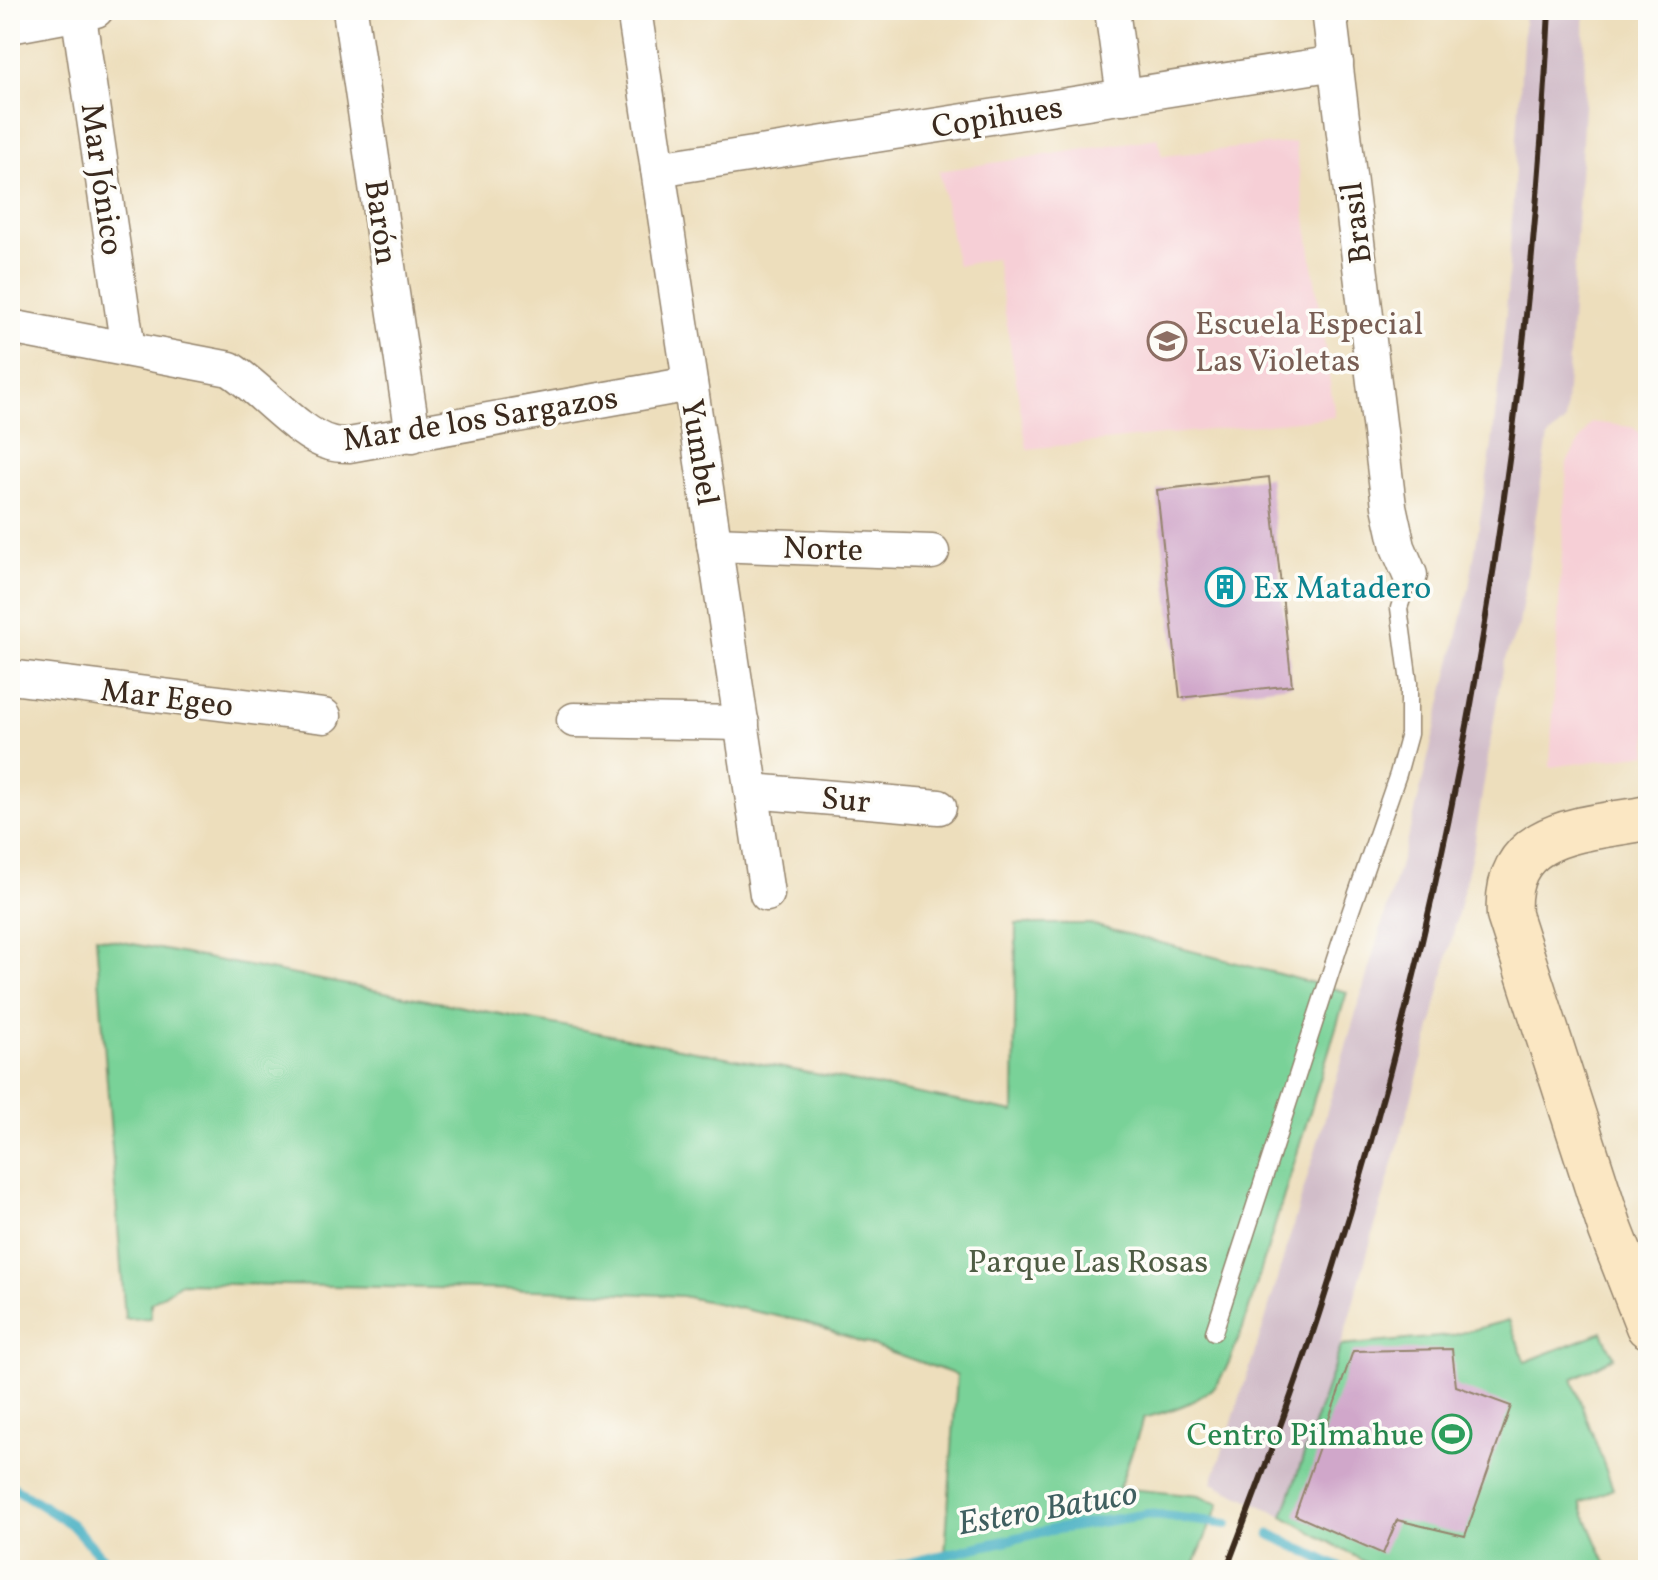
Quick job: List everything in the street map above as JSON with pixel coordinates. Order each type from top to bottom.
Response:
[{"type":"street","name":"Barón","points":[[350,10],[413,435]]},
{"type":"street","name":"Yumbel","points":[[634,10],[767,894]]},
{"type":"street","points":[[1112,10],[1124,97]]},
{"type":"street","name":"Brasil","points":[[1329,10],[1389,506],[1398,547],[1410,575]]},
{"type":"street","points":[[10,26],[84,11]]},
{"type":"street","name":"Mar Jónico","points":[[84,11],[128,349]]},
{"type":"street","name":"Copihues","points":[[658,169],[1336,63]]},
{"type":"street","name":"Mar de los Sargazos","points":[[10,327],[230,369],[250,382],[311,435],[331,444],[349,445],[413,435],[690,384]]},
{"type":"street","name":"Norte","points":[[714,544],[932,552]]},
{"type":"street","name":"Mar Egeo","points":[[10,677],[324,716]]},
{"type":"street","points":[[574,720],[742,723]]},
{"type":"street","name":"Sur","points":[[752,791],[939,807]]},
{"type":"street","points":[[1644,1310],[1611,1231],[1509,915],[1511,880],[1520,860],[1543,842],[1648,818]]},
{"type":"lane","points":[[1214,1332],[1409,734],[1409,683],[1399,608],[1410,575]]},
{"type":"shaded area","points":[[1525,10],[1584,10],[1585,92],[1565,422],[1548,437],[1519,625],[1503,663],[1474,845],[1428,1040],[1341,1346],[1283,1516],[1212,1483],[1264,1324],[1414,816],[1469,588],[1492,445],[1506,313]]},
{"type":"shaded area","name":"Escuela Especial Las Violetas","points":[[1158,138],[1162,156],[1295,142],[1335,417],[1027,449],[996,258],[957,266],[939,171]]},
{"type":"shaded area","points":[[1591,422],[1632,427],[1648,438],[1648,754],[1550,767],[1567,462]]},
{"type":"green space","name":"Parque Las Rosas","points":[[1016,924],[1089,924],[1347,992],[1243,1328],[1228,1364],[1216,1385],[1198,1398],[1144,1418],[1119,1488],[1199,1496],[1219,1504],[1192,1570],[944,1570],[957,1375],[805,1322],[682,1296],[181,1283],[151,1303],[151,1318],[125,1319],[96,937],[1014,1112]]},
{"type":"green space","name":"Centro Pilmahue","points":[[1509,1320],[1525,1362],[1602,1332],[1614,1357],[1572,1379],[1613,1489],[1580,1503],[1609,1570],[1379,1570],[1283,1516],[1341,1346],[1450,1336]]},
{"type":"building","name":"Ex Matadero","points":[[1269,477],[1292,685],[1180,698],[1157,490]]},
{"type":"building","points":[[1452,1349],[1456,1386],[1511,1406],[1465,1536],[1397,1520],[1383,1554],[1295,1515],[1353,1351]]},
{"type":"waterway","points":[[10,1485],[71,1524],[114,1570]]},
{"type":"waterway","name":"Estero Batuco","points":[[879,1570],[1051,1530],[1148,1514],[1227,1524]]},
{"type":"waterway","name":"Estero Batuco","points":[[1270,1534],[1344,1570]]},
{"type":"railway","points":[[1226,1570],[1313,1332],[1371,1141],[1412,982],[1448,822],[1504,499],[1524,337],[1539,173],[1549,10]]},
{"type":"place","name":"Escuela Especial Las Violetas","points":[[1167,341]]},
{"type":"place","name":"Ex Matadero","points":[[1225,587]]},
{"type":"place","name":"Centro Pilmahue","points":[[1452,1434]]}]
